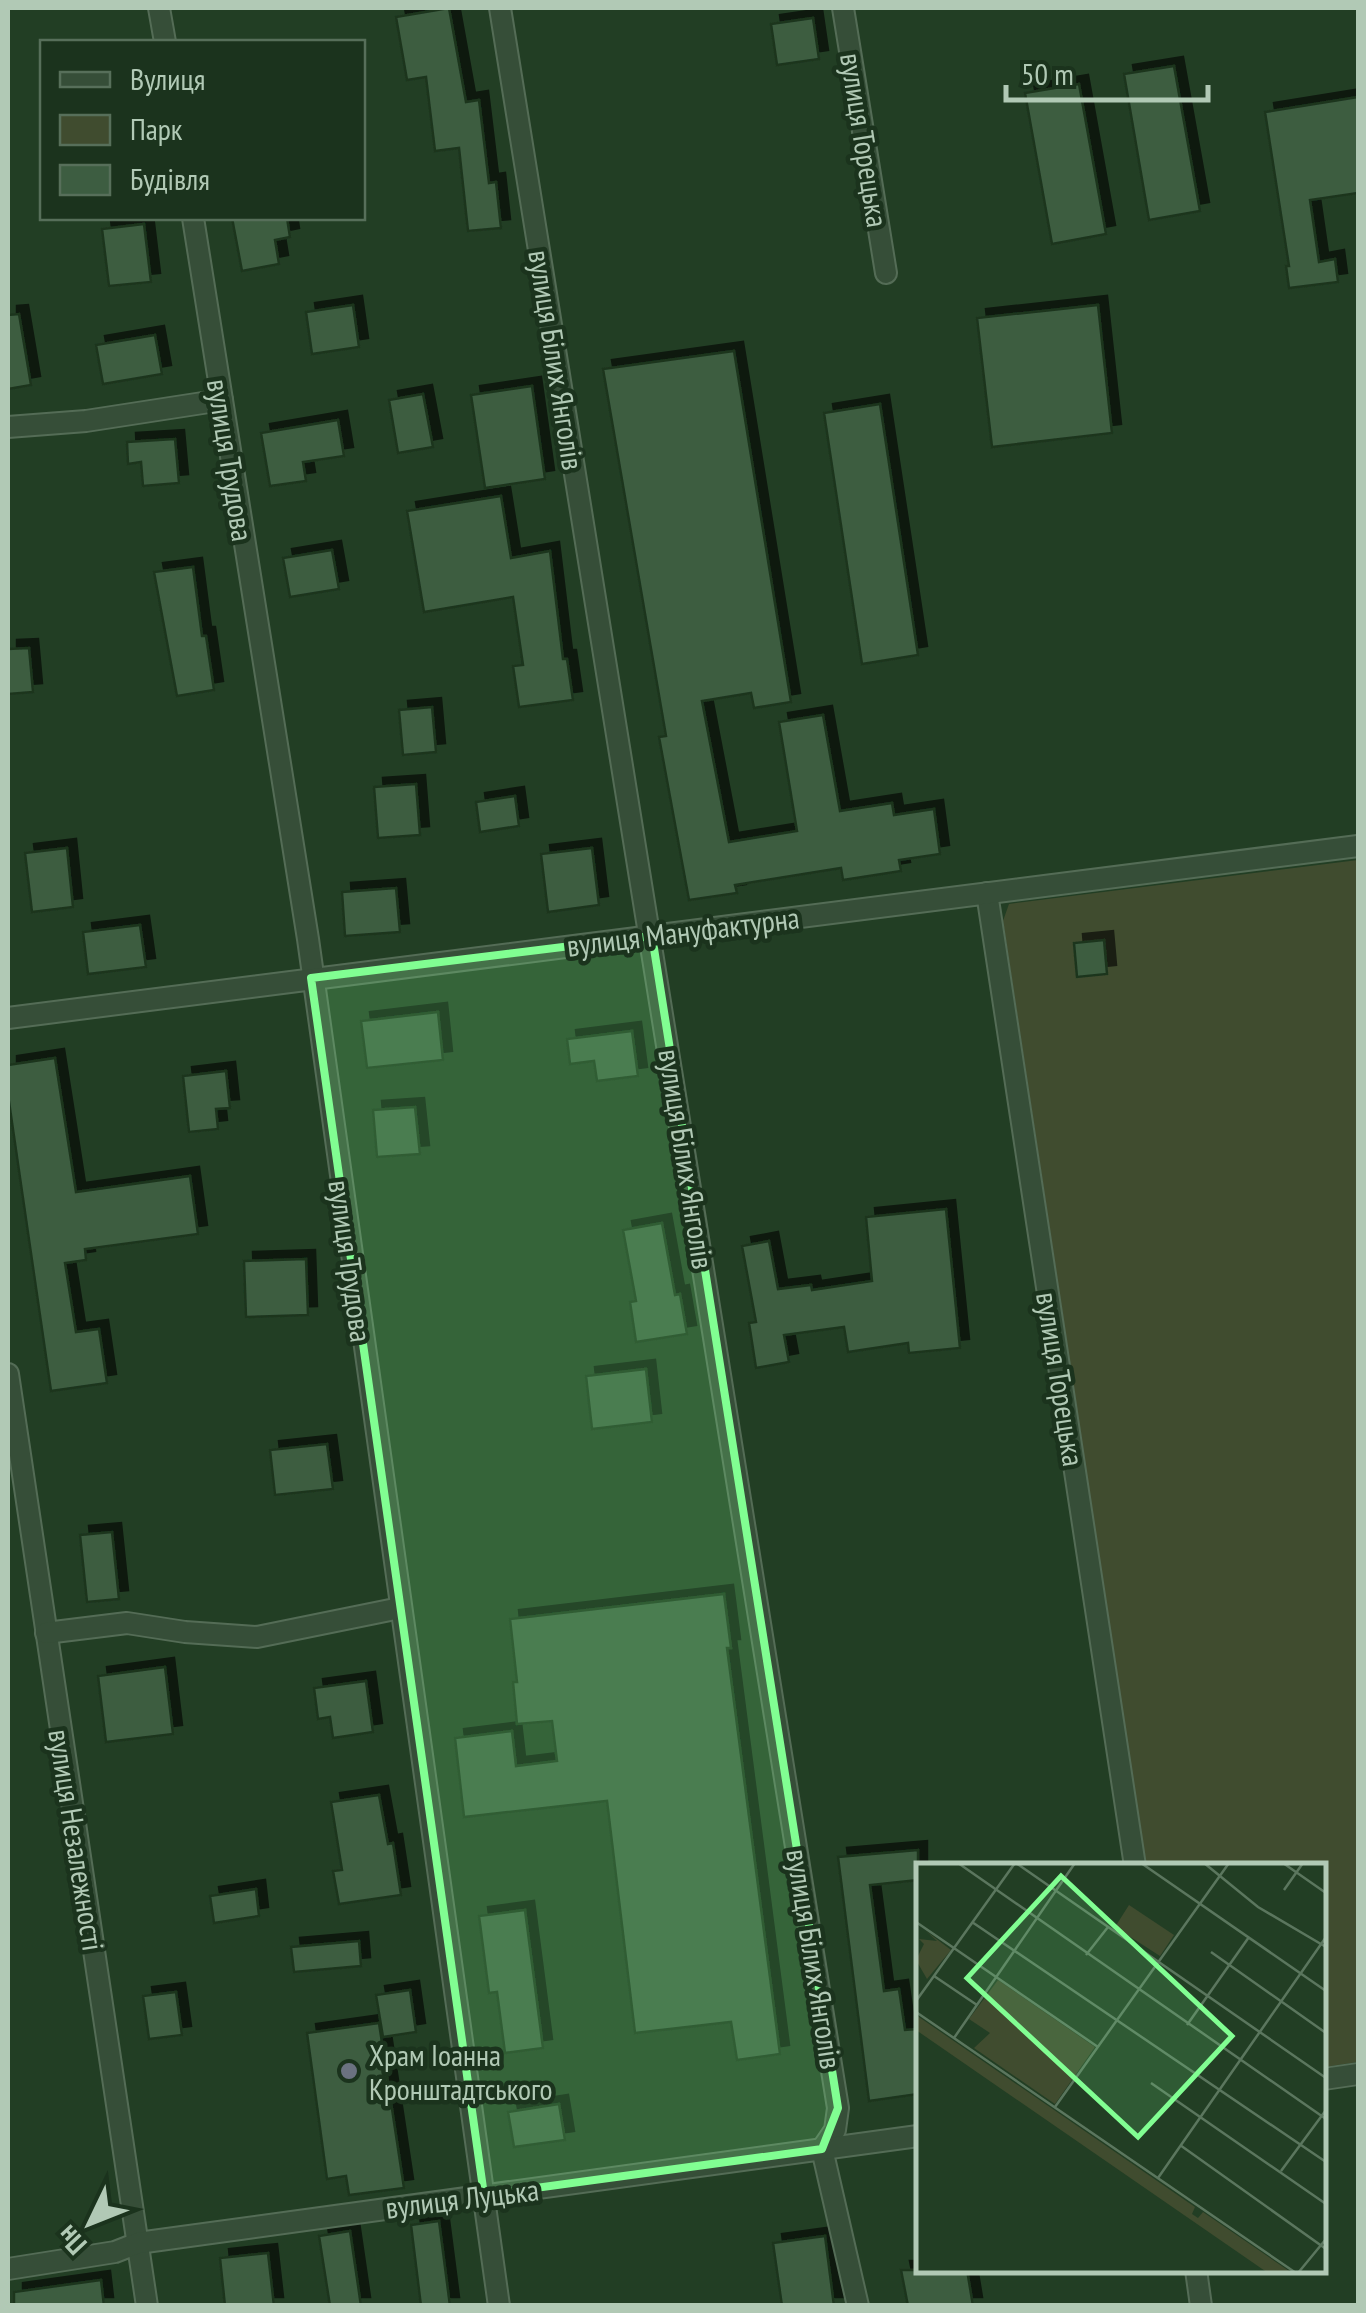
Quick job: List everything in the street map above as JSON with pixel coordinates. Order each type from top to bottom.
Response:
[{"type":"street","points":[[160,8],[165,40]]},
{"type":"street","name":"вулиця Білих Янголів","points":[[500,8],[838,2108],[835,2130],[822,2149]]},
{"type":"street","name":"вулиця Торецька","points":[[843,8],[886,273]]},
{"type":"street","name":"вулиця Трудова","points":[[193,220],[311,978],[499,2306]]},
{"type":"street","points":[[8,427],[104,418],[222,400]]},
{"type":"street","name":"вулиця Мануфактурна","points":[[8,1018],[1358,846]]},
{"type":"street","name":"вулиця Торецька","points":[[987,893],[1135,1863]]},
{"type":"street","name":"вулиця Незалежності","points":[[8,1374],[147,2306]]},
{"type":"street","points":[[46,1633],[127,1622],[185,1632],[257,1637],[400,1608]]},
{"type":"street","points":[[1326,2079],[1358,2074]]},
{"type":"street","name":"вулиця Луцька","points":[[8,2269],[115,2252],[138,2243],[916,2136]]},
{"type":"street","points":[[822,2149],[858,2306]]},
{"type":"street","points":[[1196,2273],[1202,2306]]},
{"type":"highlighted area","points":[[652,936],[838,2108],[822,2149],[484,2195],[311,978]]},
{"type":"green space","points":[[1358,860],[1358,2062],[1326,2067],[1326,1863],[1146,1863],[1003,921],[1009,904]]},
{"type":"building","points":[[449,8],[466,102],[479,100],[489,183],[496,182],[501,228],[468,231],[459,148],[435,151],[426,77],[407,80],[396,17]]},
{"type":"building","points":[[813,18],[819,59],[777,65],[771,24]]},
{"type":"building","points":[[1174,66],[1200,211],[1149,220],[1124,74]]},
{"type":"building","points":[[1079,84],[1106,234],[1052,244],[1025,93]]},
{"type":"building","points":[[1358,97],[1358,193],[1310,200],[1319,262],[1335,259],[1338,282],[1289,288],[1265,112]]},
{"type":"building","points":[[232,220],[287,220],[290,237],[275,240],[279,264],[242,271]]},
{"type":"building","points":[[144,224],[151,282],[109,286],[102,229]]},
{"type":"building","points":[[353,305],[359,347],[312,354],[306,312]]},
{"type":"building","points":[[1098,305],[1112,433],[992,447],[977,318]]},
{"type":"building","points":[[19,314],[31,385],[8,389],[8,315]]},
{"type":"building","points":[[155,335],[162,374],[103,384],[96,345]]},
{"type":"building","points":[[734,351],[791,702],[754,708],[751,693],[702,701],[729,842],[797,831],[779,722],[823,715],[840,811],[892,803],[894,815],[934,809],[940,854],[899,860],[901,871],[843,880],[841,868],[735,885],[737,893],[689,900],[659,737],[666,736],[603,369]]},
{"type":"building","points":[[532,386],[545,479],[485,488],[471,395]]},
{"type":"building","points":[[423,394],[433,447],[398,453],[389,400]]},
{"type":"building","points":[[880,404],[918,655],[862,664],[824,413]]},
{"type":"building","points":[[338,420],[344,456],[303,462],[306,481],[270,486],[261,433]]},
{"type":"building","points":[[175,439],[179,483],[143,486],[141,462],[128,464],[127,442]]},
{"type":"building","points":[[501,496],[511,558],[550,551],[563,659],[567,659],[573,700],[519,707],[513,666],[523,665],[513,597],[424,612],[407,511]]},
{"type":"building","points":[[332,550],[339,589],[290,597],[283,558]]},
{"type":"building","points":[[193,567],[214,690],[177,696],[154,572]]},
{"type":"building","points":[[29,648],[33,692],[8,694],[8,649]]},
{"type":"building","points":[[432,707],[436,752],[403,755],[399,710]]},
{"type":"building","points":[[416,784],[420,835],[378,838],[374,787]]},
{"type":"building","points":[[515,796],[519,826],[480,832],[476,802]]},
{"type":"building","points":[[67,848],[73,907],[32,912],[25,853]]},
{"type":"building","points":[[592,848],[599,905],[548,912],[541,854]]},
{"type":"building","points":[[396,888],[400,932],[345,936],[342,892]]},
{"type":"building","points":[[140,925],[146,967],[88,974],[83,932]]},
{"type":"building","points":[[1104,940],[1107,974],[1077,977],[1074,943]]},
{"type":"building","points":[[438,1012],[443,1060],[367,1068],[361,1021]]},
{"type":"building","points":[[632,1031],[638,1076],[597,1081],[594,1061],[570,1064],[567,1039]]},
{"type":"building","points":[[55,1058],[76,1192],[190,1176],[198,1234],[85,1249],[86,1260],[65,1263],[76,1332],[99,1329],[107,1383],[51,1391],[8,1095],[8,1065]]},
{"type":"building","points":[[226,1071],[230,1108],[216,1109],[218,1129],[189,1132],[183,1076]]},
{"type":"building","points":[[415,1107],[420,1154],[377,1157],[373,1110]]},
{"type":"building","points":[[946,1209],[960,1348],[909,1353],[908,1343],[848,1352],[844,1327],[784,1335],[789,1362],[756,1368],[749,1323],[756,1322],[742,1246],[769,1241],[778,1289],[811,1285],[812,1290],[872,1281],[866,1217]]},
{"type":"building","points":[[662,1223],[675,1295],[680,1294],[687,1334],[636,1342],[630,1302],[636,1301],[623,1230]]},
{"type":"building","points":[[306,1259],[308,1315],[246,1317],[244,1261]]},
{"type":"building","points":[[646,1369],[652,1422],[592,1429],[586,1376]]},
{"type":"building","points":[[327,1444],[333,1489],[275,1495],[270,1450]]},
{"type":"building","points":[[112,1532],[119,1599],[87,1602],[80,1535]]},
{"type":"building","points":[[724,1594],[731,1648],[727,1648],[780,2054],[737,2060],[731,2022],[635,2033],[607,1801],[464,1817],[455,1738],[512,1731],[516,1766],[557,1761],[552,1721],[517,1724],[510,1619]]},
{"type":"building","points":[[165,1667],[173,1734],[106,1742],[98,1676]]},
{"type":"building","points":[[366,1681],[373,1732],[333,1738],[330,1717],[318,1719],[314,1688]]},
{"type":"building","points":[[379,1795],[388,1844],[393,1843],[401,1895],[339,1904],[333,1871],[342,1870],[331,1802]]},
{"type":"building","points":[[918,1850],[916,1880],[870,1885],[884,1991],[899,1989],[905,2030],[916,2029],[916,2094],[869,2101],[838,1857]]},
{"type":"building","points":[[256,1889],[259,1916],[214,1923],[210,1896]]},
{"type":"building","points":[[525,1910],[543,2048],[505,2053],[497,1992],[489,1993],[479,1916]]},
{"type":"building","points":[[359,1941],[361,1966],[294,1972],[291,1947]]},
{"type":"building","points":[[410,1990],[416,2032],[383,2037],[376,1995]]},
{"type":"building","points":[[176,1992],[182,2035],[149,2039],[143,1996]]},
{"type":"building","name":"Храм Іоанна Кронштадтського","points":[[379,2023],[404,2188],[349,2195],[346,2176],[327,2179],[307,2033]]},
{"type":"building","points":[[559,2104],[565,2140],[514,2147],[508,2112]]},
{"type":"building","points":[[439,2221],[450,2306],[421,2306],[411,2225]]},
{"type":"building","points":[[350,2231],[361,2306],[330,2306],[319,2236]]},
{"type":"building","points":[[825,2236],[834,2306],[782,2306],[773,2243]]},
{"type":"building","points":[[268,2253],[274,2306],[225,2306],[220,2258]]},
{"type":"building","points":[[901,2270],[968,2273],[973,2306],[908,2306]]},
{"type":"building","points":[[101,2280],[104,2306],[14,2306],[14,2292]]},
{"type":"place","name":"Храм Іоанна Кронштадтського","points":[[349,2071]]}]
